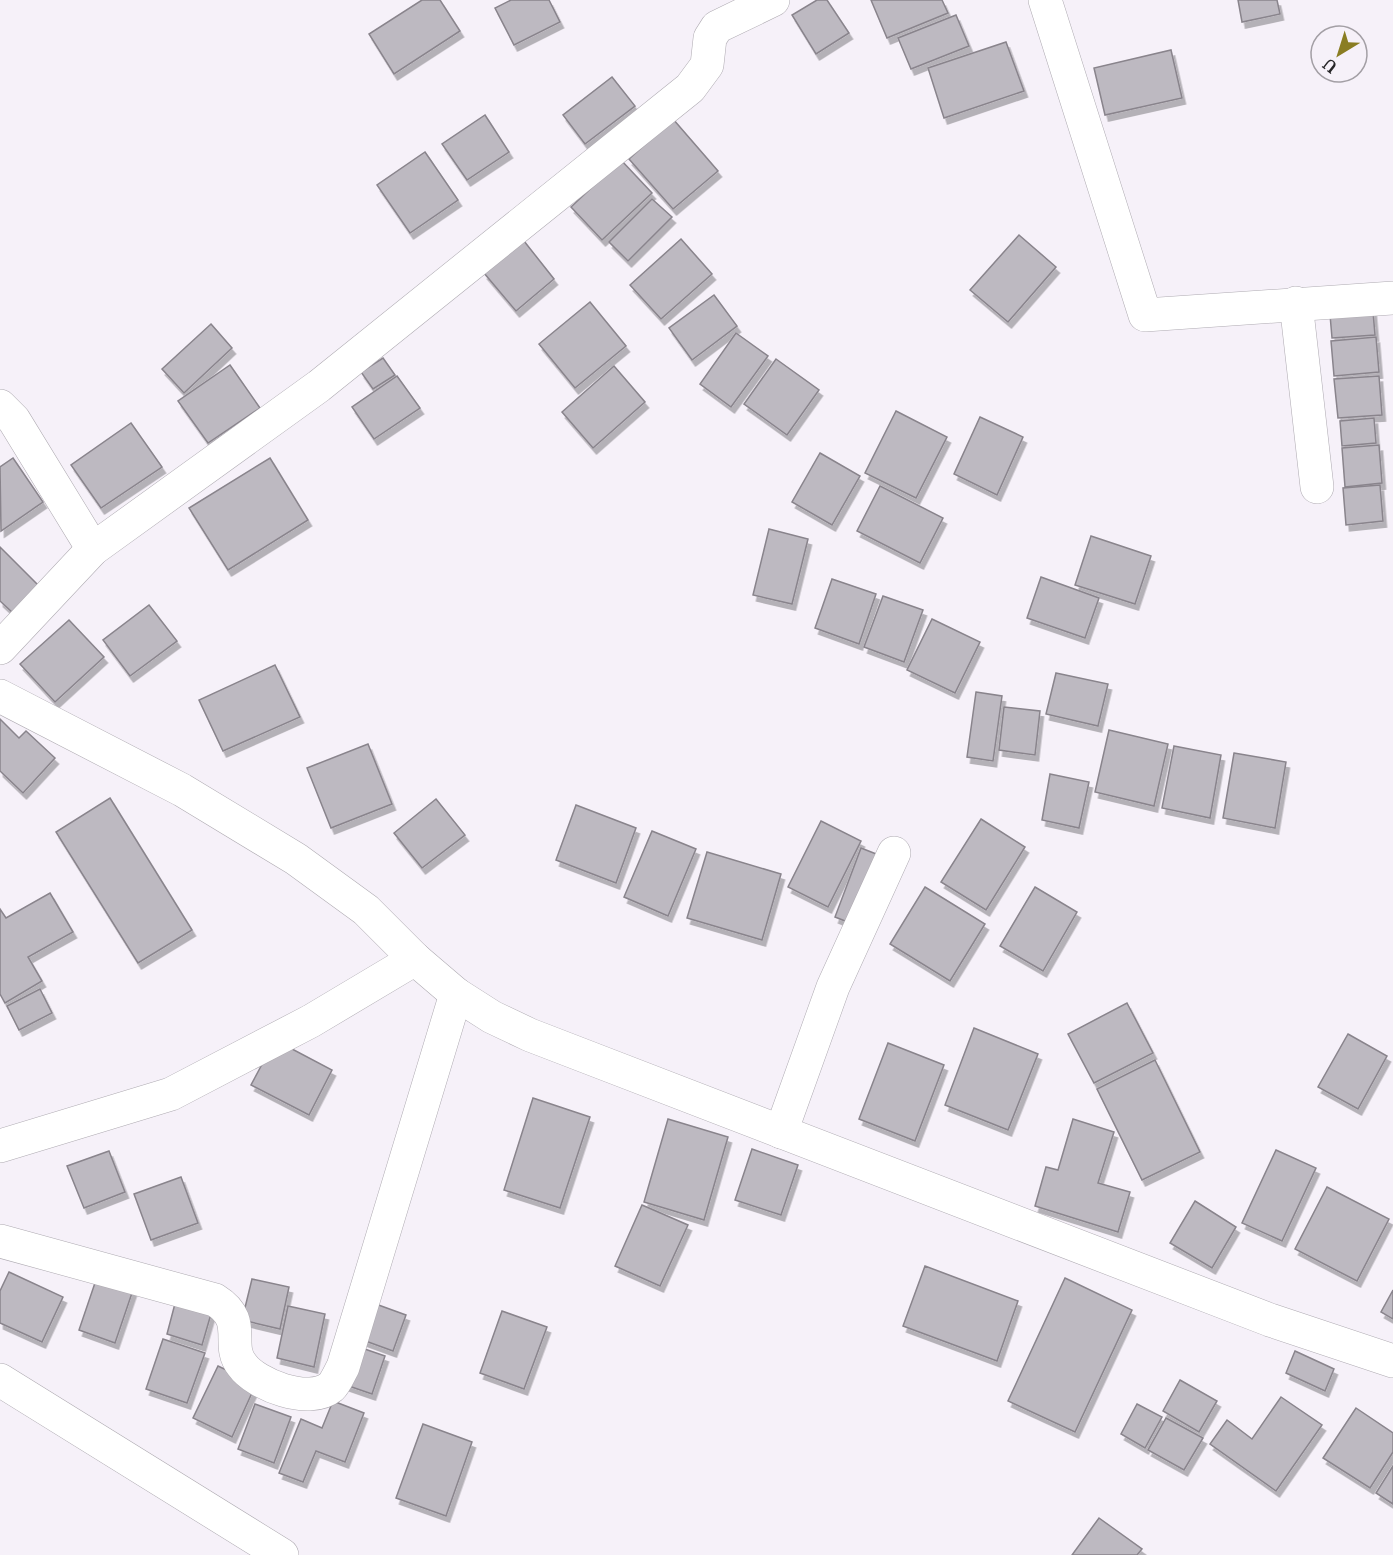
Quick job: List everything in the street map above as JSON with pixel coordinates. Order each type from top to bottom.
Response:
[{"type":"street","points":[[0,648],[93,549],[319,386],[690,88],[707,65],[710,38],[717,27],[773,0]]},
{"type":"street","points":[[1045,0],[1145,315],[1393,298]]},
{"type":"street","points":[[1296,303],[1317,487]]},
{"type":"street","points":[[0,406],[14,420],[93,549]]},
{"type":"street","points":[[0,696],[182,790],[296,859],[366,910],[415,959],[456,994],[492,1017],[530,1035],[1270,1320],[1393,1361]]},
{"type":"street","points":[[781,1132],[833,987],[894,853]]},
{"type":"street","points":[[0,1146],[171,1094],[311,1021],[415,959]]},
{"type":"street","points":[[0,1241],[215,1300],[230,1311],[239,1360],[243,1367],[252,1374],[286,1391],[301,1394],[316,1393],[330,1388],[343,1367],[456,994]]},
{"type":"street","points":[[0,1380],[282,1555]]},
{"type":"building","points":[[422,0],[440,0],[460,31],[394,74],[369,34]]},
{"type":"building","points":[[511,0],[549,0],[560,22],[514,45],[495,8]]},
{"type":"building","points":[[817,0],[827,0],[849,33],[816,54],[792,15]]},
{"type":"building","points":[[871,0],[942,0],[948,13],[887,38]]},
{"type":"building","points":[[1238,0],[1277,0],[1280,14],[1242,22]]},
{"type":"building","points":[[956,15],[969,46],[911,69],[898,38]]},
{"type":"building","points":[[1006,42],[1024,91],[944,118],[928,68]]},
{"type":"building","points":[[1171,50],[1182,98],[1105,115],[1094,68]]},
{"type":"building","points":[[612,77],[635,106],[585,144],[563,115]]},
{"type":"building","points":[[485,115],[509,152],[467,180],[442,144]]},
{"type":"building","points":[[673,119],[718,171],[673,209],[629,159]]},
{"type":"building","points":[[425,152],[458,200],[410,233],[377,185]]},
{"type":"building","points":[[621,160],[652,193],[602,240],[571,207]]},
{"type":"building","points":[[652,199],[672,217],[628,261],[609,242]]},
{"type":"building","points":[[1019,235],[1056,267],[1008,322],[970,290]]},
{"type":"building","points":[[681,239],[712,274],[661,319],[630,285]]},
{"type":"building","points":[[524,241],[554,279],[516,311],[484,273]]},
{"type":"building","points":[[714,295],[737,326],[692,360],[669,328]]},
{"type":"building","points":[[1372,300],[1375,335],[1332,338],[1329,303]]},
{"type":"building","points":[[590,302],[626,346],[575,388],[539,344]]},
{"type":"building","points":[[211,324],[232,348],[184,393],[162,369]]},
{"type":"building","points":[[736,333],[768,356],[731,407],[700,384]]},
{"type":"building","points":[[1376,337],[1379,372],[1334,376],[1331,341]]},
{"type":"building","points":[[383,358],[395,375],[373,389],[361,372]]},
{"type":"building","points":[[776,359],[819,390],[787,435],[744,404]]},
{"type":"building","points":[[230,365],[260,408],[208,443],[178,401]]},
{"type":"building","points":[[614,366],[645,402],[593,448],[562,412]]},
{"type":"building","points":[[397,376],[420,408],[374,439],[352,407]]},
{"type":"building","points":[[1379,376],[1382,415],[1338,418],[1334,379]]},
{"type":"building","points":[[896,411],[947,437],[916,498],[865,473]]},
{"type":"building","points":[[980,417],[1023,437],[997,495],[954,474]]},
{"type":"building","points":[[1374,418],[1376,443],[1342,446],[1340,421]]},
{"type":"building","points":[[131,423],[162,467],[101,508],[71,465]]},
{"type":"building","points":[[1379,445],[1382,483],[1345,487],[1342,448]]},
{"type":"building","points":[[820,453],[860,476],[832,525],[792,502]]},
{"type":"building","points":[[13,458],[43,502],[1,531],[0,467]]},
{"type":"building","points":[[270,458],[308,520],[228,570],[189,508]]},
{"type":"building","points":[[1380,485],[1383,521],[1346,525],[1343,488]]},
{"type":"building","points":[[880,486],[943,518],[920,563],[857,531]]},
{"type":"building","points":[[769,529],[808,539],[792,604],[753,595]]},
{"type":"building","points":[[1091,536],[1151,556],[1135,604],[1075,585]]},
{"type":"building","points":[[0,547],[40,587],[13,613],[0,601]]},
{"type":"building","points":[[1041,577],[1099,598],[1085,638],[1027,618]]},
{"type":"building","points":[[832,579],[876,594],[859,644],[815,628]]},
{"type":"building","points":[[883,596],[923,610],[904,662],[864,647]]},
{"type":"building","points":[[149,605],[177,641],[130,676],[103,640]]},
{"type":"building","points":[[932,619],[980,642],[955,693],[907,670]]},
{"type":"building","points":[[69,620],[104,657],[55,702],[20,664]]},
{"type":"building","points":[[275,665],[300,717],[223,751],[199,700]]},
{"type":"building","points":[[1056,673],[1108,684],[1098,726],[1046,714]]},
{"type":"building","points":[[976,692],[1002,696],[993,761],[967,757]]},
{"type":"building","points":[[1004,707],[1040,711],[1035,755],[999,750]]},
{"type":"building","points":[[0,719],[19,738],[26,731],[55,758],[23,793],[0,771]]},
{"type":"building","points":[[1109,730],[1168,744],[1154,806],[1095,792]]},
{"type":"building","points":[[368,744],[392,804],[331,828],[307,768]]},
{"type":"building","points":[[1174,746],[1221,755],[1210,818],[1162,808]]},
{"type":"building","points":[[1234,753],[1286,762],[1275,828],[1223,818]]},
{"type":"building","points":[[1050,774],[1089,782],[1079,828],[1042,820]]},
{"type":"building","points":[[110,798],[192,930],[138,963],[56,832]]},
{"type":"building","points":[[436,799],[465,835],[422,868],[394,833]]},
{"type":"building","points":[[576,805],[636,828],[616,883],[556,860]]},
{"type":"building","points":[[981,819],[1025,847],[986,910],[941,882]]},
{"type":"building","points":[[821,821],[861,841],[828,907],[788,887]]},
{"type":"building","points":[[652,831],[696,849],[668,916],[624,897]]},
{"type":"building","points":[[861,848],[894,861],[868,930],[835,917]]},
{"type":"building","points":[[707,852],[781,874],[762,940],[687,918]]},
{"type":"building","points":[[925,887],[985,924],[950,981],[890,944]]},
{"type":"building","points":[[1035,887],[1077,912],[1043,971],[1000,946]]},
{"type":"building","points":[[50,893],[73,932],[28,957],[42,981],[5,1003],[0,994],[0,909],[6,918]]},
{"type":"building","points":[[40,989],[52,1013],[19,1030],[7,1006]]},
{"type":"building","points":[[1127,1003],[1153,1053],[1094,1083],[1068,1034]]},
{"type":"building","points":[[974,1028],[1038,1054],[1008,1130],[945,1105]]},
{"type":"building","points":[[1348,1034],[1387,1056],[1358,1109],[1318,1087]]},
{"type":"building","points":[[275,1040],[332,1070],[309,1115],[251,1085]]},
{"type":"building","points":[[888,1043],[944,1065],[915,1141],[859,1119]]},
{"type":"building","points":[[1155,1060],[1200,1152],[1142,1180],[1097,1089]]},
{"type":"building","points":[[533,1098],[590,1117],[560,1208],[504,1190]]},
{"type":"building","points":[[668,1119],[728,1137],[704,1220],[644,1202]]},
{"type":"building","points":[[1073,1119],[1114,1132],[1098,1183],[1130,1192],[1118,1232],[1035,1206],[1046,1167],[1058,1170]]},
{"type":"building","points":[[752,1149],[798,1165],[781,1215],[735,1200]]},
{"type":"building","points":[[1276,1150],[1316,1168],[1282,1241],[1242,1223]]},
{"type":"building","points":[[109,1151],[125,1192],[84,1208],[67,1166]]},
{"type":"building","points":[[181,1177],[198,1223],[151,1240],[134,1194]]},
{"type":"building","points":[[1327,1187],[1389,1219],[1357,1281],[1295,1249]]},
{"type":"building","points":[[1195,1201],[1236,1227],[1212,1268],[1170,1243]]},
{"type":"building","points":[[642,1205],[688,1225],[660,1286],[615,1266]]},
{"type":"building","points":[[925,1266],[1018,1301],[997,1361],[903,1326]]},
{"type":"building","points":[[9,1272],[63,1297],[42,1342],[0,1323],[0,1291]]},
{"type":"building","points":[[97,1277],[133,1290],[115,1343],[79,1330]]},
{"type":"building","points":[[1065,1278],[1132,1310],[1075,1432],[1008,1401]]},
{"type":"building","points":[[252,1279],[289,1287],[280,1329],[242,1320]]},
{"type":"building","points":[[1393,1290],[1393,1319],[1381,1312]]},
{"type":"building","points":[[177,1296],[213,1307],[202,1345],[167,1334]]},
{"type":"building","points":[[373,1303],[406,1315],[393,1351],[360,1339]]},
{"type":"building","points":[[288,1306],[325,1314],[314,1367],[277,1358]]},
{"type":"building","points":[[502,1311],[547,1327],[524,1389],[480,1373]]},
{"type":"building","points":[[163,1339],[205,1353],[187,1403],[146,1389]]},
{"type":"building","points":[[356,1346],[385,1356],[372,1394],[343,1384]]},
{"type":"building","points":[[1295,1351],[1334,1369],[1325,1391],[1286,1373]]},
{"type":"building","points":[[218,1366],[256,1384],[232,1437],[193,1418]]},
{"type":"building","points":[[1180,1380],[1217,1401],[1199,1432],[1163,1411]]},
{"type":"building","points":[[1281,1397],[1322,1425],[1276,1491],[1210,1444],[1227,1420],[1252,1439]]},
{"type":"building","points":[[333,1401],[364,1413],[345,1462],[316,1451],[303,1482],[279,1473],[301,1419],[322,1428]]},
{"type":"building","points":[[255,1404],[291,1417],[274,1463],[238,1449]]},
{"type":"building","points":[[1137,1404],[1162,1417],[1145,1448],[1121,1434]]},
{"type":"building","points":[[1356,1408],[1393,1433],[1393,1452],[1370,1488],[1323,1458]]},
{"type":"building","points":[[1166,1418],[1203,1438],[1184,1470],[1148,1450]]},
{"type":"building","points":[[423,1424],[472,1442],[446,1516],[396,1498]]},
{"type":"building","points":[[1393,1466],[1393,1504],[1376,1493]]},
{"type":"building","points":[[1099,1518],[1142,1549],[1137,1555],[1072,1555]]}]
